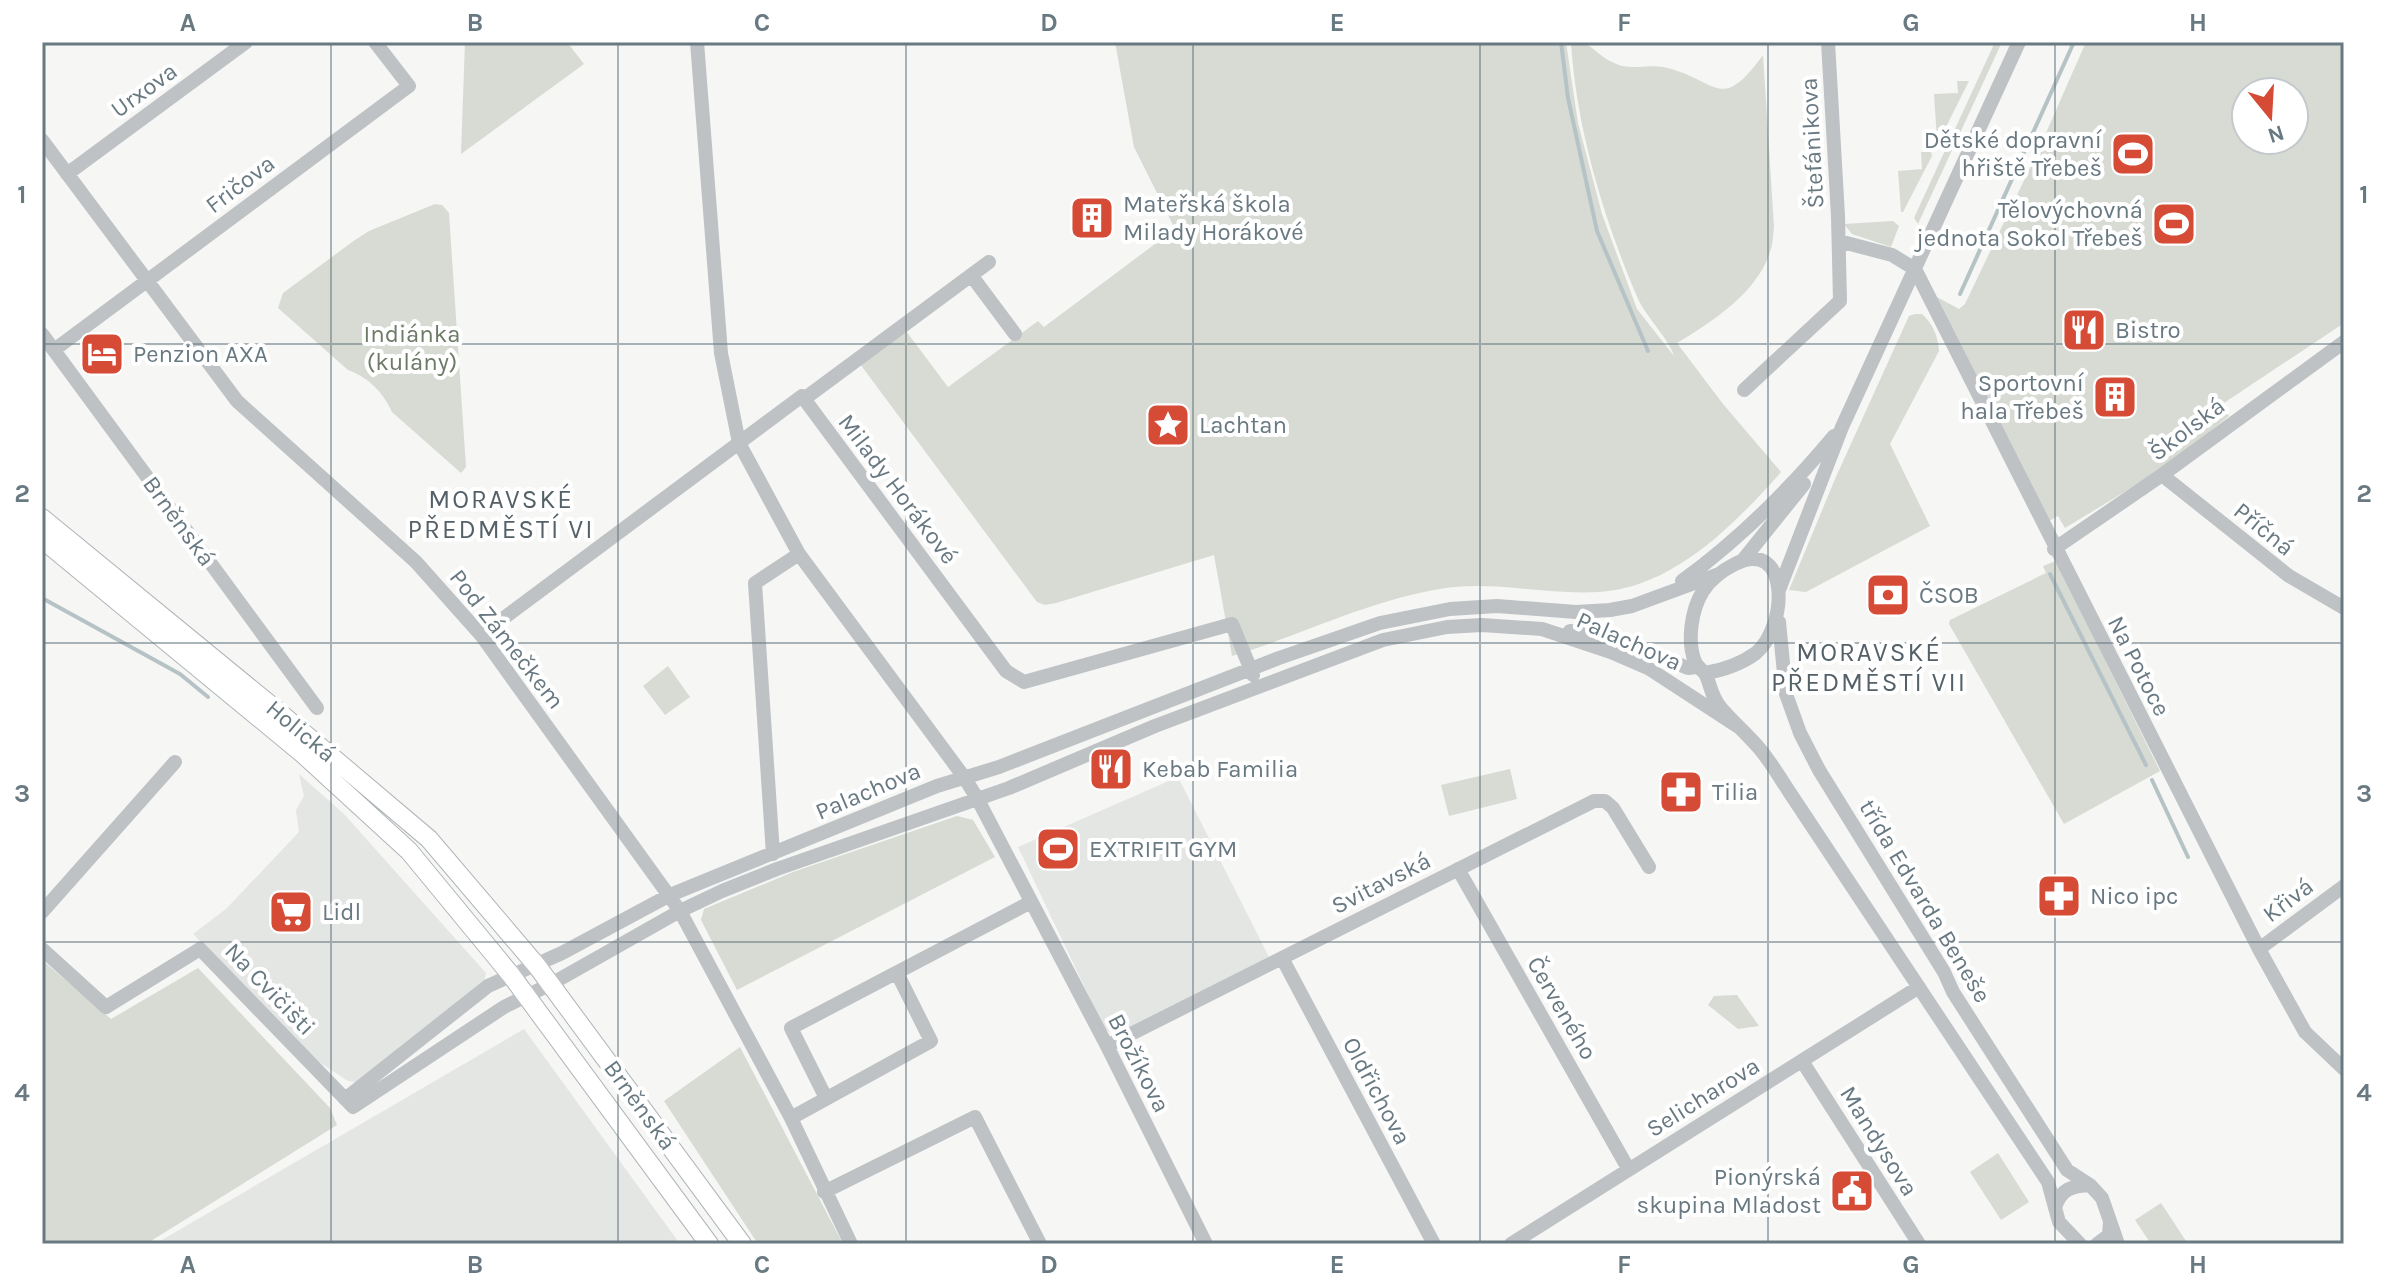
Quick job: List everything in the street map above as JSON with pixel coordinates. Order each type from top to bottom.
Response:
[{"type":"main road","name":"Holická","points":[[42,518],[429,839],[537,966]]},
{"type":"main road","name":"Holická","points":[[42,539],[268,724],[409,851],[526,995]]},
{"type":"main road","name":"Brněnská","points":[[537,966],[742,1244]]},
{"type":"main road","name":"Brněnská","points":[[526,995],[709,1244]]},
{"type":"street","name":"Urxova","points":[[67,174],[246,42]]},
{"type":"street","name":"Fričova","points":[[54,350],[409,86],[375,42]]},
{"type":"street","points":[[697,42],[721,353],[739,443],[799,554],[977,798]]},
{"type":"street","name":"Štefánikova","points":[[1744,390],[1840,301],[1828,42]]},
{"type":"street","points":[[1778,591],[1842,427],[2019,42]]},
{"type":"street","name":"Pod Zámečkem","points":[[42,140],[237,401],[416,562],[481,635],[680,911],[791,1118],[851,1244]]},
{"type":"street","name":"Štefánikova","points":[[1839,241],[1892,255],[1915,269]]},
{"type":"street","points":[[481,635],[802,396],[804,399],[989,262]]},
{"type":"street","name":"Na Potoce","points":[[1915,269],[2259,949],[2305,1032],[2344,1069]]},
{"type":"street","points":[[971,275],[1015,334]]},
{"type":"street","name":"Brněnská","points":[[42,334],[317,708]]},
{"type":"street","name":"Školská","points":[[2054,549],[2162,475],[2344,342]]},
{"type":"street","name":"Milady Horákové","points":[[804,399],[1006,671],[1024,682],[1232,624],[1250,669]]},
{"type":"street","points":[[1743,560],[1796,496],[1842,427]]},
{"type":"street","points":[[1663,595],[1725,548],[1779,499],[1842,427]]},
{"type":"street","name":"Příčná","points":[[2162,475],[2289,576],[2344,608]]},
{"type":"street","points":[[773,854],[755,583],[799,554]]},
{"type":"street","points":[[1542,629],[1605,635],[1688,668],[1701,670],[1743,661],[1758,651],[1769,637],[1779,613],[1773,571],[1766,563],[1750,558],[1743,560],[1719,574],[1703,591],[1692,623],[1692,646],[1701,670]]},
{"type":"street","name":"Palachova","points":[[511,975],[537,966],[670,895],[937,786],[1014,761],[1250,669],[1380,623],[1415,614],[1497,606],[1576,612],[1610,610],[1632,606],[1719,574]]},
{"type":"street","name":"třída Edvarda Beneše","points":[[1779,613],[1783,673],[1791,713],[1819,770],[1944,972],[1953,992],[2067,1170],[2090,1185],[2102,1198],[2118,1244]]},
{"type":"street","name":"Palachova","points":[[526,995],[680,911],[777,869],[1009,788],[1155,726],[1350,650],[1417,632],[1482,625],[1542,629],[1648,668],[1740,728]]},
{"type":"street","points":[[1250,669],[1257,686]]},
{"type":"street","name":"třída Edvarda Beneše","points":[[1701,670],[1716,702],[1773,767],[2048,1182],[2063,1229],[2081,1243]]},
{"type":"street","points":[[42,912],[175,762]]},
{"type":"street","name":"Brožíkova","points":[[977,798],[1206,1244]]},
{"type":"street","name":"Svitavská","points":[[1107,1046],[1600,800],[1613,808],[1649,867]]},
{"type":"street","name":"Červeného","points":[[1458,869],[1629,1170]]},
{"type":"street","name":"Křivá","points":[[2259,949],[2344,886]]},
{"type":"street","points":[[826,1098],[791,1028],[1031,902]]},
{"type":"street","name":"Na Cvičišti","points":[[42,949],[106,1007],[200,949],[345,1099]]},
{"type":"street","name":"Oldřichova","points":[[1282,958],[1434,1244]]},
{"type":"street","points":[[791,1118],[931,1041],[897,973]]},
{"type":"street","points":[[511,975],[488,986],[345,1099],[353,1107],[526,995]]},
{"type":"street","name":"Selicharova","points":[[1511,1244],[1919,987]]},
{"type":"street","name":"Mandysova","points":[[1802,1061],[1919,1244]]},
{"type":"street","points":[[824,1192],[975,1117],[1040,1244]]},
{"type":"street","points":[[2055,1208],[2058,1197],[2066,1189],[2090,1185]]},
{"type":"street","points":[[2097,1244],[2109,1235],[2110,1217]]},
{"type":"shaded area","points":[[299,774],[344,814],[486,973],[482,991],[356,1082],[348,1081],[319,1062],[193,934],[226,909],[299,832],[296,810],[304,796]]},
{"type":"shaded area","points":[[1178,777],[1269,957],[1115,1034],[1105,1030],[1018,847]]},
{"type":"shaded area","points":[[524,1029],[680,1244],[155,1244]]},
{"type":"green space","points":[[465,42],[567,42],[584,64],[461,154]]},
{"type":"green space","points":[[1115,42],[1566,42],[1578,123],[1602,214],[1637,309],[1674,356],[1638,299],[1603,205],[1585,140],[1571,42],[1589,46],[1607,60],[1620,65],[1663,67],[1726,89],[1748,73],[1763,55],[1774,227],[1771,249],[1755,281],[1732,305],[1677,343],[1723,404],[1781,472],[1743,513],[1700,550],[1652,579],[1625,588],[1598,592],[1479,586],[1440,589],[1361,610],[1232,656],[1214,555],[1056,603],[1045,605],[1037,602],[860,364],[906,331],[948,387],[1038,321],[1044,327],[1175,229],[1134,147]]},
{"type":"green space","points":[[1995,42],[2002,42],[1918,224],[1914,218]]},
{"type":"green space","name":"Tělovýchovná jednota Sokol Třebeš","points":[[2086,42],[2344,42],[2344,323],[2221,405],[2229,416],[2169,465],[2065,528],[2058,516],[2049,521],[1937,297],[1959,309],[1965,304]]},
{"type":"green space","points":[[1957,81],[1969,81],[1940,139],[1937,139],[1934,94],[1958,93]]},
{"type":"green space","points":[[1921,152],[1931,152],[1932,156],[1901,212],[1898,171],[1922,169]]},
{"type":"green space","name":"Indiánka (kulány)","points":[[435,204],[442,205],[449,213],[466,467],[461,473],[392,412],[374,386],[348,370],[278,308],[283,293],[355,240],[369,231]]},
{"type":"green space","points":[[1893,221],[1899,226],[1891,247],[1852,234],[1844,224]]},
{"type":"green space","points":[[1922,314],[1932,326],[1939,351],[1890,444],[1930,526],[1806,592],[1789,590],[1909,316]]},
{"type":"green space","points":[[2056,561],[2160,771],[2064,824],[1949,624],[1950,620],[2046,573],[2043,566]]},
{"type":"green space","points":[[668,666],[690,697],[665,715],[643,686]]},
{"type":"green space","points":[[1510,769],[1517,799],[1449,816],[1441,785]]},
{"type":"green space","points":[[957,816],[973,820],[995,857],[737,990],[701,920],[704,909],[793,872]]},
{"type":"green space","points":[[42,960],[111,1019],[198,968],[330,1108],[337,1125],[146,1244],[42,1244]]},
{"type":"green space","points":[[1737,995],[1759,1026],[1738,1029],[1708,1005],[1714,996]]},
{"type":"green space","points":[[740,1047],[843,1244],[758,1244],[664,1101]]},
{"type":"green space","points":[[1998,1153],[2029,1202],[2001,1220],[1970,1172]]},
{"type":"green space","points":[[2161,1203],[2188,1244],[2151,1244],[2135,1220]]},
{"type":"waterway","points":[[1561,42],[1568,98],[1597,231],[1648,351]]},
{"type":"waterway","points":[[1960,294],[2074,42]]},
{"type":"waterway","points":[[2050,574],[2146,765]]},
{"type":"waterway","points":[[42,598],[180,674],[208,697]]},
{"type":"waterway","points":[[2152,780],[2188,857]]},
{"type":"place","name":"Dětské dopravní hřiště Třebeš","points":[[2133,154]]},
{"type":"place","name":"Mateřská škola Milady Horákové","points":[[1092,218]]},
{"type":"place","name":"Tělovýchovná jednota Sokol Třebeš","points":[[2174,224]]},
{"type":"place","name":"Bistro","points":[[2084,330]]},
{"type":"place","name":"Penzion AXA","points":[[102,354]]},
{"type":"place","name":"Sportovní hala Třebeš","points":[[2115,397]]},
{"type":"place","name":"Lachtan","points":[[1168,425]]},
{"type":"place","name":"ČSOB","points":[[1888,595]]},
{"type":"place","name":"Kebab Familia","points":[[1111,769]]},
{"type":"place","name":"Tilia","points":[[1681,792]]},
{"type":"place","name":"EXTRIFIT GYM","points":[[1058,849]]},
{"type":"place","name":"Nico ipc","points":[[2059,896]]},
{"type":"place","name":"Lidl","points":[[291,912]]},
{"type":"place","name":"Pionýrská skupina Mladost","points":[[1852,1191]]},
{"type":"district","name":"MORAVSKÉ PŘEDMĚSTÍ VI","points":[[501,514]]},
{"type":"district","name":"MORAVSKÉ PŘEDMĚSTÍ VII","points":[[1869,667]]}]
